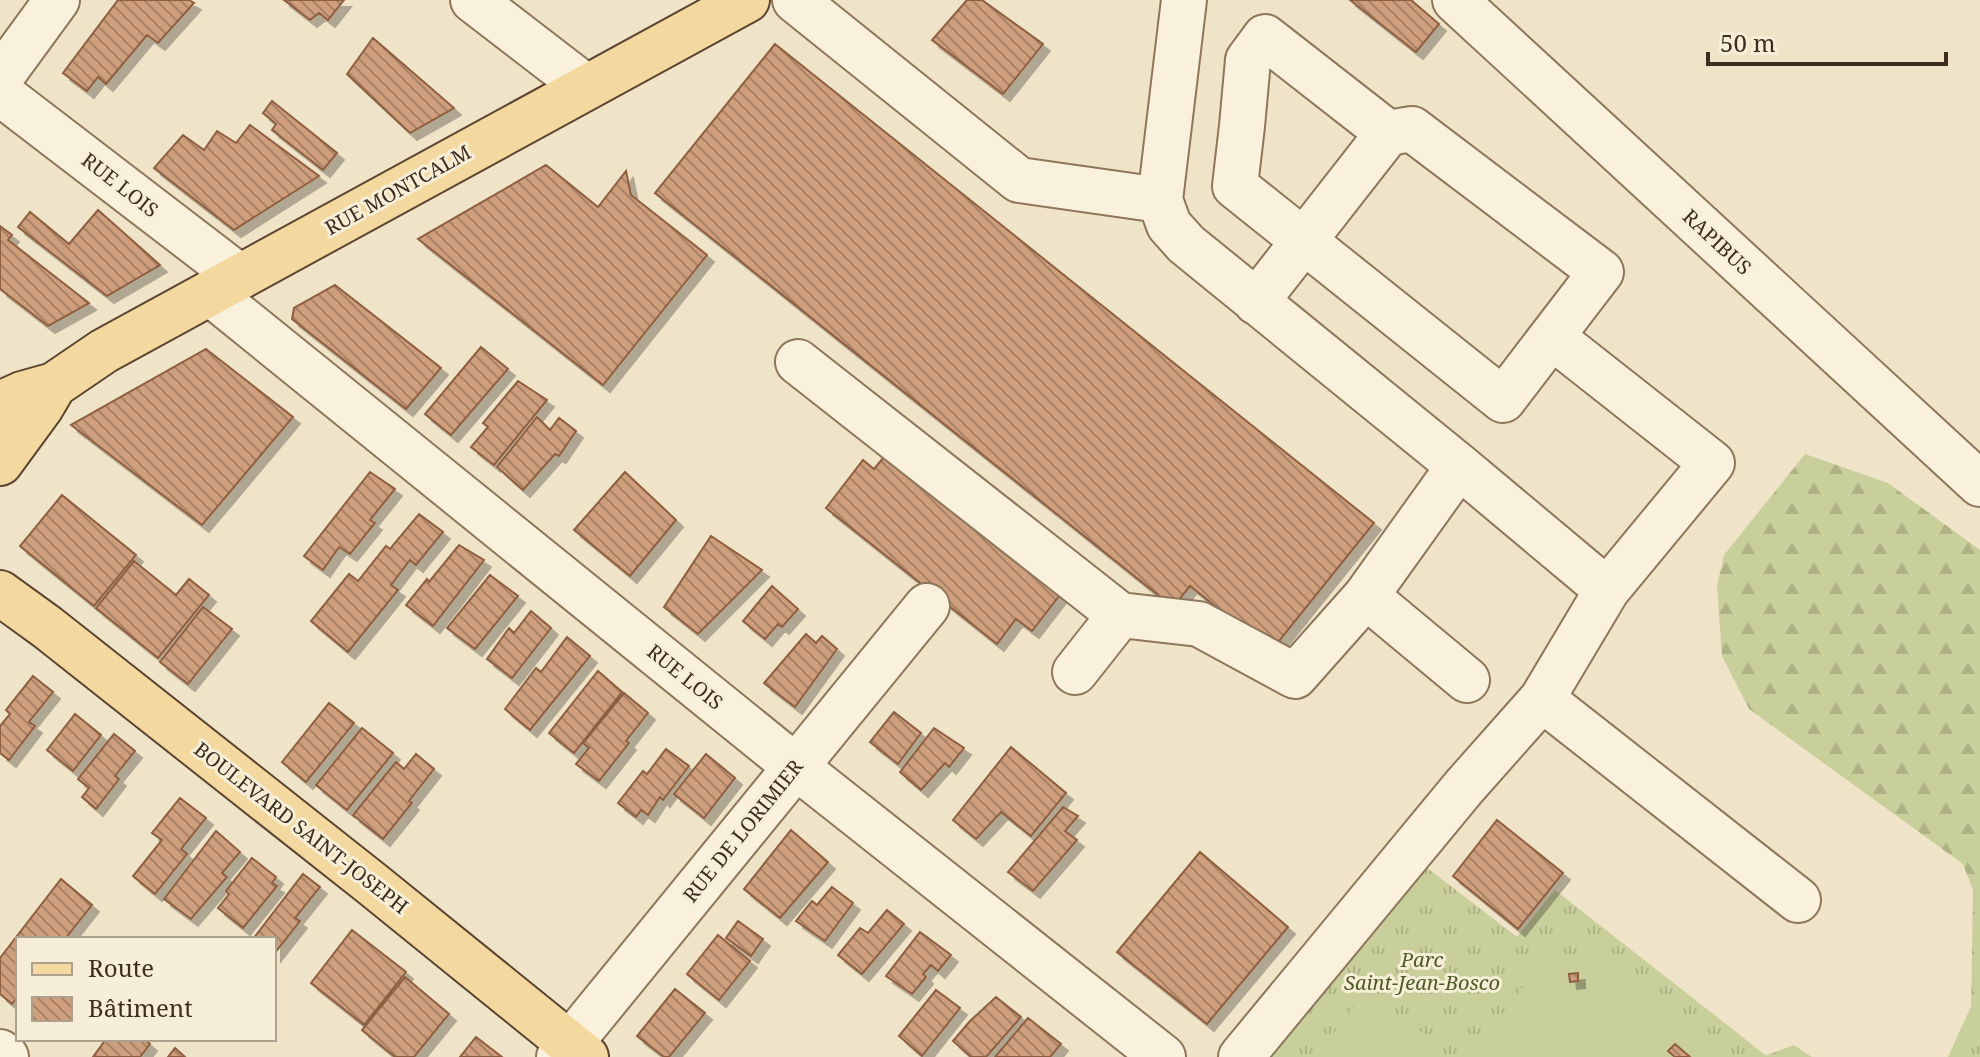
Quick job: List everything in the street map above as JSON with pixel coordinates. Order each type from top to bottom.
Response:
[{"type":"main road","name":"RUE MONTCALM","points":[[0,404],[54,385],[104,351],[747,0]]},
{"type":"main road","name":"RUE MONTCALM","points":[[0,463],[54,385]]},
{"type":"main road","name":"BOULEVARD SAINT-JOSEPH","points":[[5,588],[363,877],[572,1052]]},
{"type":"street","points":[[0,78],[57,0]]},
{"type":"street","points":[[473,0],[586,87]]},
{"type":"street","points":[[795,0],[1019,180],[1160,200]]},
{"type":"street","points":[[1184,0],[1160,200],[1169,225],[1186,244],[1607,590]]},
{"type":"street","name":"RAPIBUS","points":[[1455,0],[1980,484]]},
{"type":"street","points":[[1256,302],[1302,241],[1388,133],[1412,129],[1601,272],[1503,400],[1302,241],[1235,186],[1248,60],[1265,37],[1388,133]]},
{"type":"street","name":"RUE LOIS","points":[[0,93],[796,766],[1163,1057]]},
{"type":"street","points":[[1241,1057],[1464,787],[1542,699],[1607,590],[1712,463],[1552,337]]},
{"type":"street","points":[[798,362],[1120,615],[1199,624],[1295,676],[1366,596],[1459,466]]},
{"type":"street","points":[[1366,596],[1467,680]]},
{"type":"street","name":"RUE DE LORIMIER","points":[[572,1052],[796,766],[927,606]]},
{"type":"street","points":[[1075,672],[1120,615]]},
{"type":"street","points":[[1542,699],[1798,900]]},
{"type":"street","points":[[0,1052],[6,1057]]},
{"type":"green space","points":[[1805,454],[1888,483],[1980,550],[1980,1027],[1971,1015],[1973,890],[1963,864],[1749,709],[1722,656],[1717,586],[1724,555]]},
{"type":"green space","name":"Parc Saint-Jean-Bosco","points":[[1408,853],[1517,937],[1555,890],[1768,1057],[1240,1057]]},
{"type":"green space","points":[[1600,955],[1711,1057],[1468,1057],[1543,961]]},
{"type":"green space","points":[[1980,987],[1980,1057],[1948,1057]]},
{"type":"green space","points":[[1367,990],[1424,1034],[1406,1057],[1315,1057]]},
{"type":"green space","points":[[1794,1045],[1812,1057],[1764,1057],[1765,1056]]},
{"type":"building","points":[[118,0],[189,0],[194,3],[158,43],[147,35],[106,84],[98,77],[87,91],[63,73]]},
{"type":"building","points":[[284,0],[344,0],[328,20],[319,13],[310,20]]},
{"type":"building","points":[[967,0],[982,0],[1043,44],[1003,94],[932,40]]},
{"type":"building","points":[[1350,0],[1411,0],[1439,24],[1416,52]]},
{"type":"building","points":[[373,38],[454,108],[410,133],[347,74]]},
{"type":"building","points":[[775,44],[1374,523],[1271,651],[1190,586],[1173,607],[655,193]]},
{"type":"building","points":[[272,101],[337,153],[323,170],[272,130],[276,124],[263,113]]},
{"type":"building","points":[[250,125],[319,176],[234,230],[154,168],[183,135],[204,150],[217,131],[236,143]]},
{"type":"building","points":[[546,165],[598,207],[626,171],[631,195],[707,255],[603,385],[418,239]]},
{"type":"building","points":[[98,210],[160,265],[107,296],[18,227],[30,212],[69,244]]},
{"type":"building","points":[[0,226],[12,235],[8,240],[89,303],[48,326],[0,289]]},
{"type":"building","points":[[335,285],[441,368],[406,409],[292,319],[294,308]]},
{"type":"building","points":[[481,347],[508,369],[451,435],[425,414]]},
{"type":"building","points":[[206,349],[293,417],[202,525],[71,425]]},
{"type":"building","points":[[518,381],[547,400],[494,465],[471,447],[488,427],[483,423]]},
{"type":"building","points":[[537,417],[550,430],[559,418],[576,431],[559,456],[555,454],[523,490],[497,467]]},
{"type":"building","points":[[888,452],[1063,591],[1032,631],[1016,619],[997,644],[826,508],[863,460],[874,469]]},
{"type":"building","points":[[370,472],[395,489],[370,520],[375,523],[350,554],[339,547],[323,570],[304,556]]},
{"type":"building","points":[[625,472],[676,520],[630,576],[574,530]]},
{"type":"building","points":[[62,495],[136,555],[94,606],[20,546]]},
{"type":"building","points":[[419,514],[443,532],[416,565],[410,560],[391,585],[398,590],[348,652],[311,621],[349,574],[358,581],[386,546],[390,549]]},
{"type":"building","points":[[711,536],[762,570],[698,634],[664,607]]},
{"type":"building","points":[[459,545],[484,560],[433,626],[406,605]]},
{"type":"building","points":[[134,561],[176,595],[189,579],[209,595],[158,658],[96,608]]},
{"type":"building","points":[[490,575],[518,596],[475,649],[447,628]]},
{"type":"building","points":[[772,586],[798,609],[782,627],[778,624],[765,639],[743,621]]},
{"type":"building","points":[[203,607],[232,629],[188,684],[160,662]]},
{"type":"building","points":[[531,611],[551,628],[512,678],[487,659],[509,628],[514,633]]},
{"type":"building","points":[[806,634],[816,643],[822,636],[837,649],[795,707],[764,683]]},
{"type":"building","points":[[567,637],[590,656],[530,730],[505,709],[536,668],[541,672]]},
{"type":"building","points":[[598,671],[622,692],[574,753],[549,733]]},
{"type":"building","points":[[33,676],[53,692],[29,722],[35,726],[9,760],[0,753],[0,726],[10,714],[6,710]]},
{"type":"building","points":[[624,693],[648,713],[599,781],[576,764],[589,748],[583,743]]},
{"type":"building","points":[[329,703],[354,723],[306,782],[282,762]]},
{"type":"building","points":[[894,712],[921,733],[898,764],[870,742]]},
{"type":"building","points":[[75,714],[101,735],[73,771],[47,750]]},
{"type":"building","points":[[362,728],[393,753],[347,810],[316,785]]},
{"type":"building","points":[[934,728],[964,748],[949,767],[945,763],[921,790],[900,772]]},
{"type":"building","points":[[114,734],[135,751],[115,776],[119,779],[96,809],[82,797],[89,788],[78,779]]},
{"type":"building","points":[[1011,747],[1066,793],[1031,836],[1001,812],[976,839],[953,820]]},
{"type":"building","points":[[666,749],[689,766],[648,815],[641,810],[636,817],[618,803],[643,771],[647,774]]},
{"type":"building","points":[[416,754],[434,769],[383,839],[353,815],[396,762],[404,769]]},
{"type":"building","points":[[706,754],[735,778],[704,818],[674,794]]},
{"type":"building","points":[[180,798],[206,818],[181,849],[187,854],[155,894],[133,876],[162,840],[152,833]]},
{"type":"building","points":[[1063,807],[1078,816],[1065,831],[1077,840],[1033,891],[1008,872]]},
{"type":"building","points":[[1497,820],[1563,873],[1518,929],[1453,876]]},
{"type":"building","points":[[791,830],[828,862],[780,918],[744,889]]},
{"type":"building","points":[[216,831],[240,852],[222,873],[227,877],[191,919],[164,899]]},
{"type":"building","points":[[1200,852],[1288,927],[1207,1024],[1117,952]]},
{"type":"building","points":[[252,858],[276,877],[272,883],[277,886],[243,928],[218,908],[229,894],[226,891]]},
{"type":"building","points":[[303,874],[320,887],[295,918],[300,921],[276,951],[276,937],[255,937]]},
{"type":"building","points":[[61,879],[92,905],[67,937],[16,937]]},
{"type":"building","points":[[832,887],[853,903],[825,941],[796,921],[812,901],[817,905]]},
{"type":"building","points":[[887,910],[904,924],[862,974],[838,955],[860,928],[868,933]]},
{"type":"building","points":[[738,921],[763,939],[751,956],[726,938]]},
{"type":"building","points":[[352,930],[406,972],[364,1025],[311,983]]},
{"type":"building","points":[[920,932],[951,955],[938,971],[931,965],[912,994],[886,976]]},
{"type":"building","points":[[718,935],[750,961],[719,1000],[687,974]]},
{"type":"building","points":[[16,937],[16,999],[12,1004],[0,994],[0,958]]},
{"type":"building","points":[[1578,973],[1578,981],[1570,982],[1569,974]]},
{"type":"building","points":[[405,977],[449,1014],[414,1057],[395,1057],[362,1030]]},
{"type":"building","points":[[675,989],[705,1013],[669,1057],[664,1057],[637,1036]]},
{"type":"building","points":[[936,990],[960,1008],[922,1056],[899,1036]]},
{"type":"building","points":[[996,997],[1021,1017],[986,1057],[971,1057],[953,1041]]},
{"type":"building","points":[[1028,1018],[1061,1044],[1050,1057],[995,1057]]},
{"type":"building","points":[[476,1037],[502,1057],[460,1057]]},
{"type":"building","points":[[105,1041],[146,1041],[150,1044],[140,1057],[93,1057]]},
{"type":"building","points":[[1675,1044],[1690,1057],[1675,1057],[1668,1051]]},
{"type":"building","points":[[175,1048],[185,1057],[168,1057]]}]
